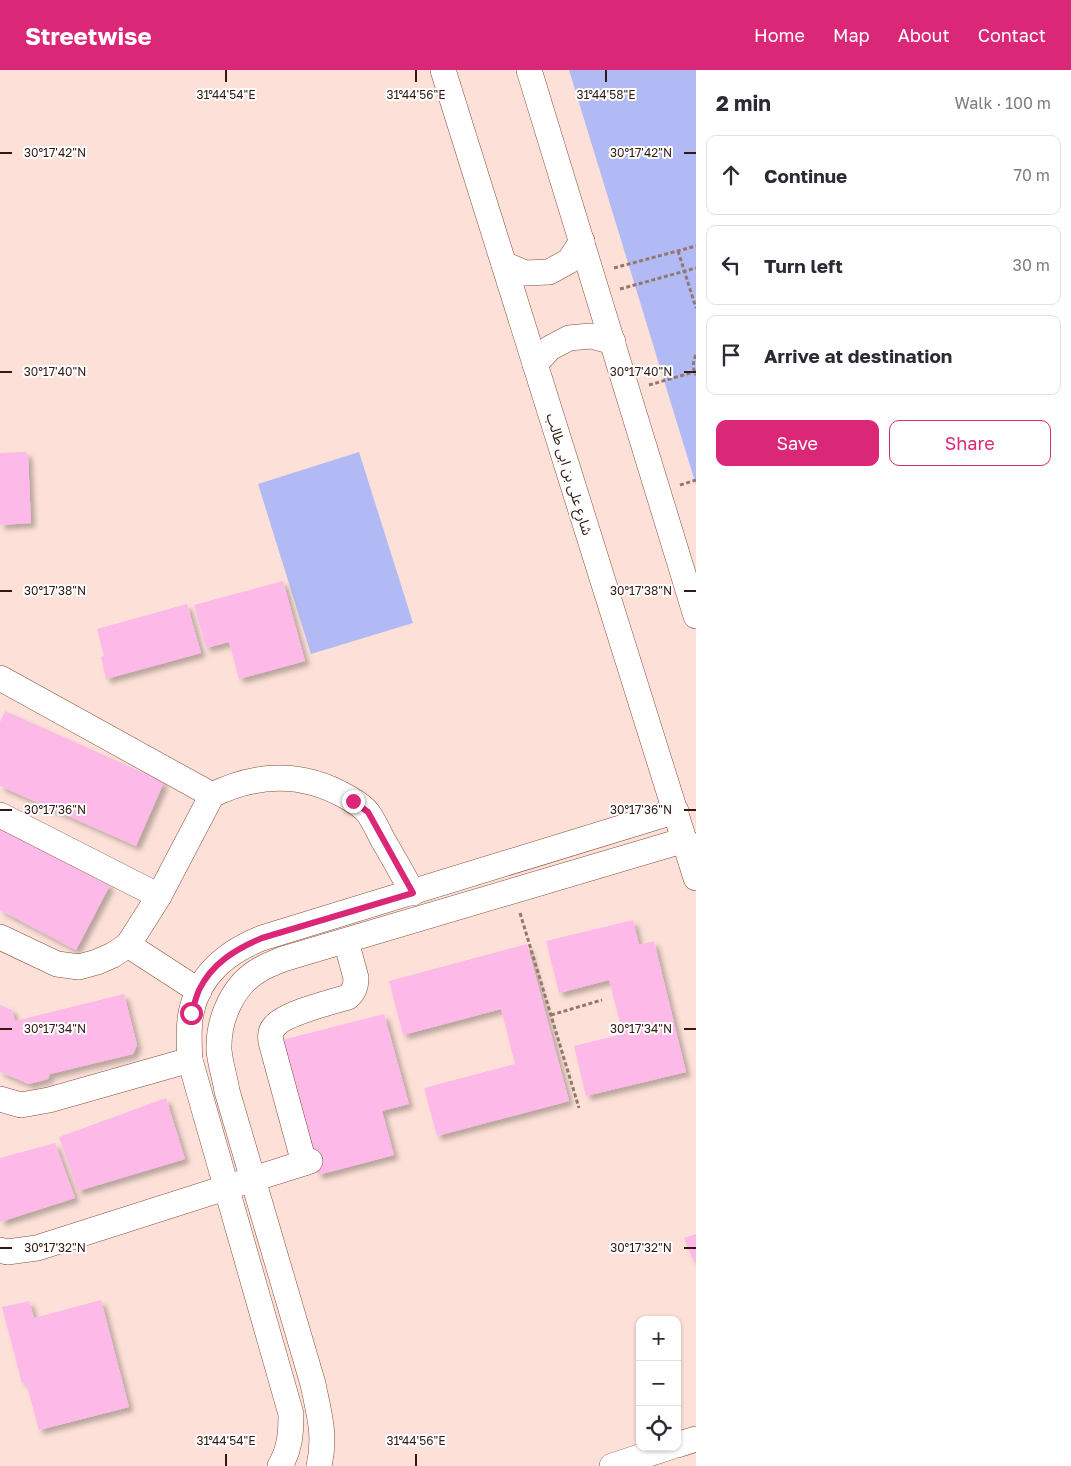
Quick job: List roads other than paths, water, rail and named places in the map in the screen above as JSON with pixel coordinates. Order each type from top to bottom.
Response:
[{"type":"street","name":"شارع على بن ابى طالب","points":[[443,70],[696,878]]},
{"type":"street","points":[[529,70],[696,616]]},
{"type":"street","points":[[504,264],[525,273],[548,272],[569,261],[582,242]]},
{"type":"street","points":[[535,364],[550,348],[569,338],[591,336],[612,342]]},
{"type":"street","points":[[0,678],[212,795]]},
{"type":"street","points":[[0,937],[57,964],[79,967],[113,955],[128,944],[160,896],[212,795],[247,781],[276,778],[304,780],[338,792],[368,812],[413,893]]},
{"type":"street","points":[[280,1466],[285,1457],[291,1436],[291,1414],[190,1060],[191,1013],[199,991],[210,972],[225,958],[243,946],[262,938],[676,811]]},
{"type":"street","points":[[0,815],[160,896]]},
{"type":"street","points":[[319,1466],[323,1449],[322,1426],[313,1384],[252,1180],[227,1091],[219,1051],[220,1026],[228,1004],[242,984],[260,969],[283,960],[685,840]]},
{"type":"street","points":[[0,1250],[7,1252],[37,1248],[307,1162],[270,1035],[275,1025],[284,1019],[348,997],[352,993],[356,984],[356,978],[346,941]]},
{"type":"street","points":[[128,944],[199,991]]},
{"type":"street","points":[[0,1099],[20,1105],[49,1100],[190,1060]]},
{"type":"street","points":[[681,1444],[696,1439]]},
{"type":"street","points":[[612,1466],[658,1451]]}]
